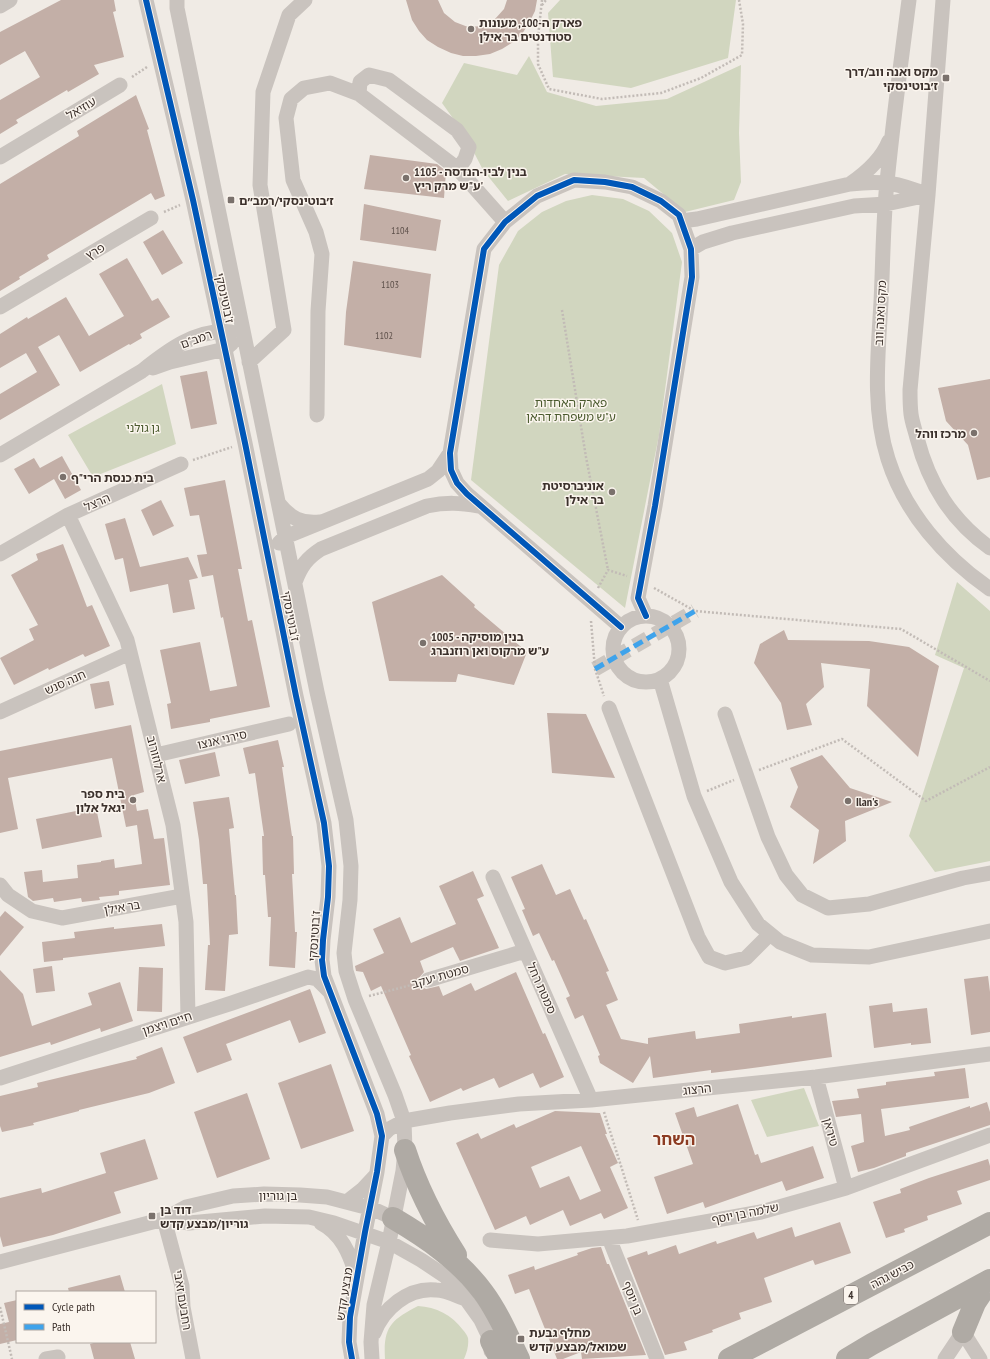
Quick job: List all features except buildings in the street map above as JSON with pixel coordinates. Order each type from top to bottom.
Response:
[{"type":"highway","points":[[405,1150],[413,1174],[470,1290]]},
{"type":"highway","points":[[393,1218],[420,1234],[442,1250],[465,1270],[470,1290]]},
{"type":"highway","name":"כביש גהה","points":[[729,1359],[990,1223]]},
{"type":"highway","points":[[963,1332],[975,1303],[990,1280]]},
{"type":"highway","points":[[847,1359],[990,1280]]},
{"type":"highway","points":[[470,1290],[483,1292],[497,1315],[519,1359]]},
{"type":"street","points":[[0,6],[10,0]]},
{"type":"street","name":"ז'בוטינסקי","points":[[146,0],[193,200],[296,696],[324,823],[329,866],[328,897],[322,960],[324,976],[377,1114],[382,1136],[377,1172],[365,1232]]},
{"type":"street","name":"ז'בוטינסקי","points":[[177,0],[177,8],[285,537],[346,820],[351,866],[349,919],[344,953],[346,971],[355,999],[395,1095],[404,1121],[405,1150],[403,1171],[389,1242]]},
{"type":"street","points":[[249,362],[284,330],[260,185],[262,92],[289,15],[305,0]]},
{"type":"street","name":"מקס ואנה ווב","points":[[909,0],[887,183],[878,358],[878,401],[882,433],[888,460],[913,512],[942,548],[990,589]]},
{"type":"street","points":[[943,0],[928,195],[910,390],[911,414],[921,453],[942,500],[958,520],[990,548]]},
{"type":"street","points":[[359,94],[360,82],[369,75],[389,80],[457,130],[469,147],[465,160],[458,169]]},
{"type":"street","points":[[317,415],[318,311],[322,254],[316,232],[293,180],[286,118],[291,99],[304,88],[330,82],[359,94],[458,169],[505,222]]},
{"type":"street","name":"עוזיאל","points":[[0,157],[120,86]]},
{"type":"street","points":[[850,184],[870,169],[888,144],[894,127]]},
{"type":"street","points":[[621,627],[479,506],[457,483],[451,470],[450,453],[484,249],[505,222],[537,196],[574,180],[605,182],[632,187],[661,201],[679,216],[691,250],[692,277],[655,506],[640,580],[638,598],[646,616]]},
{"type":"street","points":[[681,221],[697,219],[850,184],[873,182],[887,183],[906,186],[928,195]]},
{"type":"street","points":[[691,250],[703,242],[718,237],[854,206],[886,204],[928,195]]},
{"type":"street","name":"פרץ","points":[[0,307],[151,218]]},
{"type":"street","name":"רמב\"ם","points":[[0,455],[142,371],[162,355],[180,344],[201,336],[221,331],[244,334]]},
{"type":"street","name":"רמב\"ם","points":[[142,371],[170,362],[225,349],[244,334]]},
{"type":"street","points":[[268,558],[276,546],[285,537],[428,479],[438,471],[450,453]]},
{"type":"street","name":"הרצל","points":[[2,548],[68,515],[181,464]]},
{"type":"street","points":[[295,582],[305,562],[310,556],[321,549],[427,506],[460,502],[479,506]]},
{"type":"street","points":[[279,504],[288,514],[296,519],[312,523],[325,521]]},
{"type":"street","name":"ארלוזורוב","points":[[68,515],[127,640],[173,825],[186,922],[188,1017]]},
{"type":"street","points":[[646,616],[657,618],[667,623],[674,631],[678,642],[679,653],[676,663],[670,673],[652,682],[634,680],[626,675],[620,669],[613,652],[615,639],[621,627],[628,621],[637,617],[646,616]]},
{"type":"street","name":"חנה סנש","points":[[0,712],[130,653]]},
{"type":"street","points":[[660,679],[694,796],[731,882],[758,924],[780,942],[812,956],[869,957],[990,930]]},
{"type":"street","points":[[608,708],[698,937],[708,957],[725,963],[746,958],[770,934]]},
{"type":"street","points":[[725,714],[768,837],[786,874],[802,895],[828,908],[869,904],[963,878],[990,873]]},
{"type":"street","name":"סירני אנצו","points":[[156,755],[289,724]]},
{"type":"street","name":"סמטת רחל","points":[[493,876],[525,952],[595,1099]]},
{"type":"street","name":"בר אילן","points":[[0,886],[8,895],[32,911],[62,918],[182,896]]},
{"type":"street","name":"סמטת יעקב","points":[[428,980],[525,952]]},
{"type":"street","name":"חיים ויצמן","points":[[0,1078],[308,977],[317,979],[330,992]]},
{"type":"street","name":"הרצוג","points":[[404,1121],[519,1104],[595,1099],[816,1077],[990,1054]]},
{"type":"street","name":"טיראן","points":[[816,1077],[846,1188]]},
{"type":"street","points":[[382,1136],[389,1129],[404,1121]]},
{"type":"street","name":"שלמה בן יוסף","points":[[490,1240],[538,1244],[609,1238],[642,1234],[761,1212],[846,1188],[990,1134]]},
{"type":"street","points":[[348,1201],[362,1190],[377,1172]]},
{"type":"street","name":"בן גוריון","points":[[0,1262],[164,1219],[186,1207],[233,1196],[300,1195],[327,1197],[348,1201],[393,1218]]},
{"type":"street","name":"בן גוריון","points":[[164,1219],[189,1223],[265,1216],[309,1217],[365,1232],[389,1242],[470,1290],[493,1353]]},
{"type":"street","points":[[309,1217],[322,1223],[333,1231],[338,1237],[346,1248],[357,1277]]},
{"type":"street","name":"רחבעם זאבי","points":[[164,1219],[182,1286],[183,1307],[193,1359]]},
{"type":"street","name":"מבצע קדש","points":[[352,1359],[349,1342],[350,1317],[365,1232]]},
{"type":"street","name":"בן יוסף","points":[[609,1238],[657,1359]]},
{"type":"street","points":[[372,1359],[371,1342],[374,1305],[389,1242]]},
{"type":"street","points":[[371,1342],[384,1314],[396,1302],[409,1295],[423,1290],[470,1290]]},
{"type":"street","points":[[945,1359],[963,1332],[980,1359]]},
{"type":"path","points":[[542,0],[540,7],[538,37],[538,64],[550,89],[602,99],[661,93],[701,78],[742,55],[743,24],[739,0]]},
{"type":"path","points":[[540,7],[546,0]]},
{"type":"path","points":[[120,86],[160,58]]},
{"type":"path","points":[[151,218],[193,200]]},
{"type":"path","points":[[562,310],[586,457],[608,570],[590,601],[594,669],[608,708]]},
{"type":"path","points":[[181,464],[244,443]]},
{"type":"path","points":[[608,570],[640,580],[695,611],[901,629],[990,681]]},
{"type":"path","points":[[694,796],[842,739],[926,801],[990,767]]},
{"type":"path","points":[[595,1099],[642,1234]]},
{"type":"path","points":[[0,1307],[12,1359]]},
{"type":"green space","points":[[560,0],[736,0],[728,58],[631,88],[553,77],[548,13]]},
{"type":"green space","points":[[529,56],[547,92],[596,106],[667,99],[741,65],[739,133],[741,182],[734,200],[685,212],[644,178],[565,174],[508,201],[483,170],[465,135],[442,103],[464,63],[517,75]]},
{"type":"green space","name":"פארק האחדות ע\"ש משפחת דהאן","points":[[592,195],[623,199],[649,211],[672,233],[682,262],[659,435],[625,608],[471,480],[499,265],[518,231],[542,212],[566,201]]},
{"type":"green space","name":"גן גולני","points":[[162,384],[176,444],[93,477],[68,435]]},
{"type":"green space","points":[[957,582],[990,611],[990,861],[935,872],[909,836],[964,668],[935,655]]},
{"type":"green space","points":[[804,1088],[819,1126],[767,1137],[751,1100]]},
{"type":"green space","points":[[418,1306],[437,1310],[449,1316],[459,1325],[468,1338],[468,1348],[464,1359],[385,1359],[387,1332],[395,1320]]},
{"type":"tunnel","points":[[595,669],[695,611]]},
{"type":"marked path","points":[[595,669],[695,611]]},
{"type":"cycle path","points":[[146,0],[193,200],[245,443],[296,696],[324,823],[329,866],[328,897],[322,960],[324,976],[377,1114],[382,1136],[377,1172],[350,1317],[349,1342],[352,1359]]},
{"type":"cycle path","points":[[621,627],[467,494],[457,483],[451,470],[450,453],[484,249],[505,222],[537,196],[574,180],[605,182],[632,187],[661,201],[679,215],[691,249],[692,277],[655,506],[638,598],[646,616]]},
{"type":"place","name":"פארק ה-100, מעונות סטודנטים בר אילן","points":[[471,29]]},
{"type":"place","name":"מקס ואנה ווב/דרך ז׳בוטינסקי","points":[[946,78]]},
{"type":"place","name":"1105 - בנין לביו-הנדסה ע\"ש מרק ריץ'","points":[[406,178]]},
{"type":"place","name":"ז׳בוטינסקי/רמב״ם","points":[[231,200]]},
{"type":"place","name":"מרכז ווהל","points":[[974,433]]},
{"type":"place","name":"בית כנסת הרי\"ף","points":[[63,477]]},
{"type":"place","name":"אוניברסיטת בר אילן","points":[[612,492]]},
{"type":"place","name":"1005 - בנין מוסיקה ע\"ש מרקוס ואן רוזנברג","points":[[423,643]]},
{"type":"place","name":"בית ספר יגאל אלון","points":[[133,800]]},
{"type":"place","name":"Ilan's","points":[[848,801]]},
{"type":"place","name":"דוד בן גוריון/מבצע קדש","points":[[152,1216]]},
{"type":"place","name":"מחלף גבעת שמואל/מבצע קדש","points":[[521,1339]]},
{"type":"district","name":"השחר","points":[[674,1139]]}]
